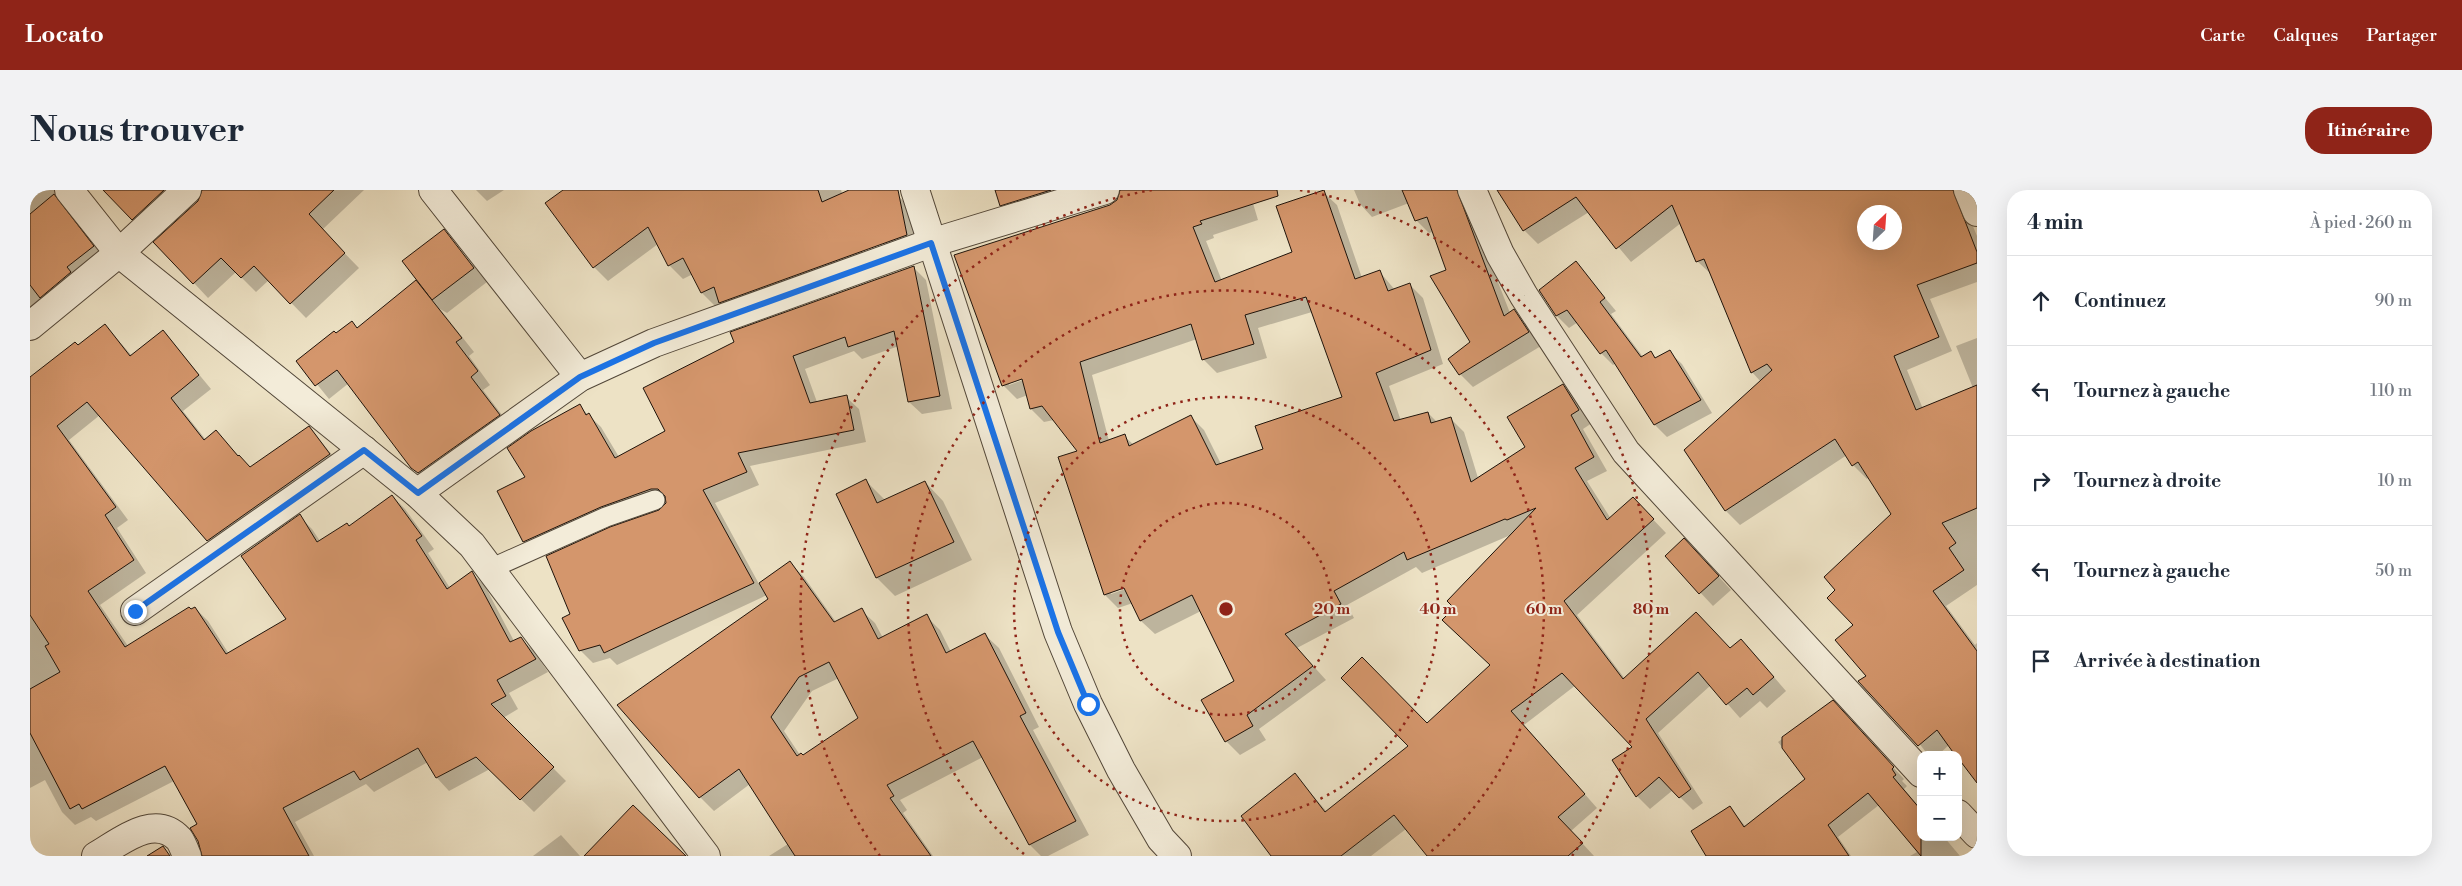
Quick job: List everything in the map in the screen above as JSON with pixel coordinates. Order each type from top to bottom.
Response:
[{"type":"street","points":[[68,190],[119,253],[418,493],[472,545],[706,856]]},
{"type":"street","points":[[30,326],[119,253],[187,190]]},
{"type":"street","points":[[433,190],[580,377]]},
{"type":"street","points":[[915,190],[1058,632],[1088,704],[1121,770],[1161,839],[1177,856]]},
{"type":"street","points":[[418,493],[580,377],[654,343],[931,243],[1105,190]]},
{"type":"street","points":[[1472,190],[1500,254],[1524,296],[1626,452],[1917,769]]},
{"type":"street","points":[[1968,190],[1977,212]]},
{"type":"street","points":[[135,611],[364,450]]},
{"type":"street","points":[[1962,818],[1977,834]]},
{"type":"street","points":[[96,856],[144,828],[154,827],[166,831],[179,839],[188,856]]},
{"type":"lane","points":[[490,569],[606,517],[656,500]]},
{"type":"building","points":[[103,190],[164,190],[132,220]]},
{"type":"building","points":[[202,190],[334,190],[309,214],[345,253],[290,304],[254,266],[241,278],[221,258],[193,284],[153,242],[198,201]]},
{"type":"building","points":[[563,190],[818,190],[822,202],[849,190],[898,190],[907,235],[719,303],[714,287],[701,293],[683,258],[668,266],[648,227],[593,268],[545,203]]},
{"type":"building","points":[[995,190],[1051,190],[1000,206]]},
{"type":"building","points":[[1120,190],[1277,190],[1278,196],[1200,221],[1202,224],[1193,227],[1215,282],[1292,252],[1276,206],[1324,190],[1355,279],[1380,270],[1388,291],[1410,283],[1431,350],[1376,373],[1394,421],[1428,412],[1431,423],[1451,417],[1471,482],[1525,447],[1507,417],[1563,384],[1579,410],[1571,415],[1594,457],[1575,468],[1607,520],[1633,497],[1654,519],[1564,601],[1623,679],[1696,612],[1730,648],[1741,639],[1774,677],[1753,695],[1747,688],[1726,705],[1698,672],[1646,719],[1691,789],[1679,798],[1659,777],[1636,797],[1612,760],[1632,747],[1562,673],[1511,711],[1585,794],[1558,817],[1583,843],[1568,856],[1427,856],[1394,815],[1341,856],[1271,856],[1241,816],[1295,773],[1325,812],[1408,746],[1341,678],[1362,657],[1427,723],[1490,665],[1442,620],[1454,608],[1447,601],[1536,508],[1407,560],[1404,552],[1334,591],[1341,604],[1285,634],[1313,666],[1247,715],[1253,726],[1225,742],[1201,700],[1234,681],[1192,595],[1140,621],[1124,588],[1104,595],[1058,457],[1077,451],[1042,406],[1030,409],[1022,379],[1002,386],[954,255],[1110,205],[1117,200]],"holes":[[[1306,297],[1342,397],[1255,426],[1263,449],[1216,465],[1191,415],[1129,446],[1125,434],[1100,443],[1080,362],[1191,324],[1202,360],[1254,344],[1245,315]]]},
{"type":"building","points":[[1402,190],[1457,190],[1504,316],[1514,309],[1529,332],[1459,375],[1448,359],[1470,342],[1430,276],[1446,270],[1427,217],[1415,221]]},
{"type":"building","points":[[1497,190],[1953,190],[1977,252],[1977,263],[1917,285],[1939,337],[1894,356],[1916,410],[1977,385],[1977,508],[1942,523],[1956,543],[1949,548],[1964,570],[1933,591],[1977,651],[1977,783],[1962,763],[1962,751],[1952,751],[1937,730],[1918,746],[1858,681],[1866,676],[1835,640],[1853,625],[1827,598],[1835,590],[1824,577],[1891,514],[1858,462],[1852,466],[1835,439],[1725,511],[1684,450],[1772,370],[1767,364],[1751,373],[1704,259],[1696,262],[1672,205],[1616,249],[1576,197],[1523,231]]},
{"type":"building","points":[[54,194],[94,246],[67,267],[71,272],[40,298],[30,285],[30,214]]},
{"type":"building","points":[[444,229],[474,268],[432,300],[402,261]]},
{"type":"building","points":[[1576,261],[1605,298],[1600,302],[1641,357],[1651,351],[1655,358],[1670,350],[1701,400],[1654,425],[1606,350],[1600,354],[1567,310],[1556,316],[1539,290]]},
{"type":"building","points":[[914,266],[940,396],[908,402],[894,331],[848,347],[845,337],[793,356],[810,403],[847,395],[854,430],[738,453],[747,472],[703,490],[754,583],[604,653],[600,645],[579,651],[562,618],[570,614],[546,556],[610,527],[659,510],[666,503],[665,496],[658,489],[651,489],[601,507],[523,542],[497,491],[525,477],[507,448],[531,431],[580,404],[586,415],[589,413],[615,458],[665,431],[643,388],[734,342],[730,332]]},
{"type":"building","points":[[416,280],[462,338],[456,342],[478,371],[471,377],[500,415],[418,473],[411,468],[337,370],[315,386],[296,361],[334,331],[336,333],[352,321],[357,328]]},
{"type":"building","points":[[105,324],[130,356],[163,330],[199,375],[171,398],[204,440],[216,430],[250,467],[309,426],[330,454],[207,541],[87,402],[57,426],[116,507],[105,515],[134,560],[88,591],[125,647],[189,607],[191,609],[195,607],[226,654],[286,619],[241,556],[300,514],[317,542],[347,523],[349,526],[392,495],[422,536],[416,540],[447,589],[472,571],[510,642],[521,637],[536,659],[497,680],[506,696],[491,704],[554,767],[520,800],[476,757],[436,778],[418,748],[360,780],[354,771],[283,808],[309,856],[202,856],[198,841],[190,828],[197,824],[165,766],[82,809],[79,804],[70,809],[30,733],[30,689],[60,672],[45,646],[49,644],[30,615],[30,377],[75,342],[78,345]]},
{"type":"building","points":[[866,479],[877,503],[925,481],[954,542],[876,578],[836,494]]},
{"type":"building","points":[[1684,538],[1719,576],[1699,594],[1665,556]]},
{"type":"building","points":[[790,561],[834,622],[862,608],[878,639],[927,614],[946,653],[985,633],[1026,713],[1020,716],[1076,821],[1029,845],[973,741],[887,785],[894,796],[890,798],[931,856],[795,856],[739,769],[699,798],[617,705],[768,599],[759,583]],"holes":[[[829,662],[858,718],[803,755],[801,753],[797,756],[771,717],[799,677]]]},
{"type":"building","points":[[1833,700],[1894,767],[1892,769],[1896,775],[1893,777],[1917,805],[1917,841],[1921,841],[1921,856],[1868,793],[1828,825],[1849,856],[1706,856],[1691,831],[1730,806],[1744,827],[1805,779],[1782,748],[1782,737]]},
{"type":"building","points":[[633,805],[686,856],[584,856]]},
{"type":"building","points":[[163,846],[170,856],[147,856]]},
{"type":"route","points":[[135,611],[364,450],[418,493],[580,377],[654,343],[931,243],[1058,632],[1088,704]]}]
